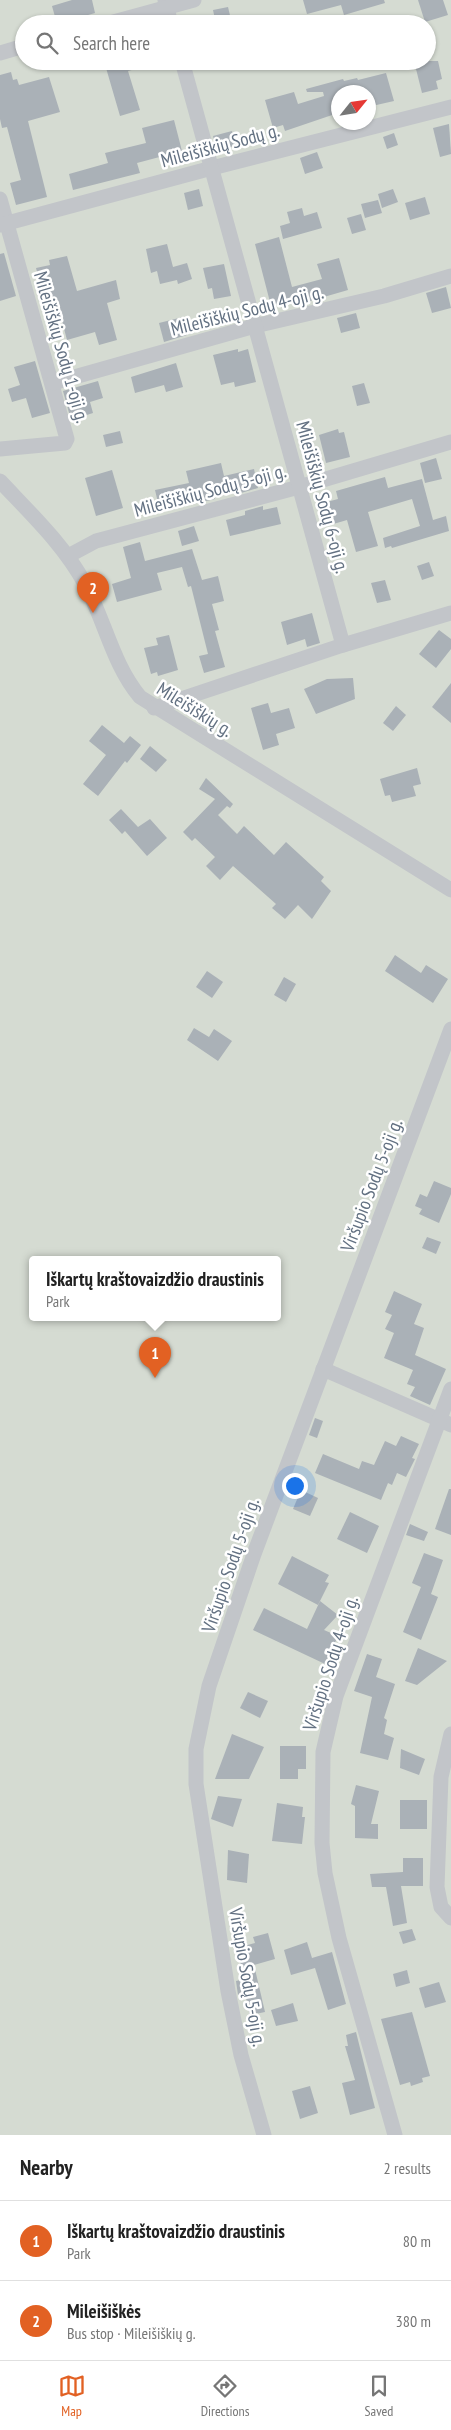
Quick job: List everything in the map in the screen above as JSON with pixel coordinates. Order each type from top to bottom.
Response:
[{"type":"street","points":[[133,15],[166,4],[194,0]]},
{"type":"street","points":[[0,53],[15,49]]},
{"type":"street","name":"Mileišiškių Sodų 6-oji g.","points":[[185,70],[342,644]]},
{"type":"street","name":"Mileišiškių Sodų g.","points":[[3,224],[451,107]]},
{"type":"street","name":"Mileišiškių Sodų 1-oji g.","points":[[0,199],[3,224],[53,383],[67,438],[64,443],[0,449]]},
{"type":"street","name":"Mileišiškių Sodų 4-oji g.","points":[[53,383],[255,326],[384,296],[451,276]]},
{"type":"street","name":"Mileišiškių Sodų 5-oji g.","points":[[68,556],[96,541],[299,487],[451,442]]},
{"type":"street","name":"Mileišiškių g.","points":[[0,481],[68,556],[94,602],[122,671],[131,687],[140,697],[154,708],[451,890]]},
{"type":"street","points":[[154,708],[342,644],[451,613]]},
{"type":"street","name":"Viršupio Sodų 5-oji g.","points":[[264,2135],[241,2055],[228,1991],[196,1784],[196,1749],[202,1713],[212,1676],[254,1554],[451,1029]]},
{"type":"street","points":[[323,1370],[445,1422]]},
{"type":"street","name":"Viršupio Sodų 4-oji g.","points":[[394,2135],[339,1938],[325,1873],[322,1843],[323,1752],[336,1696],[445,1422],[451,1389]]},
{"type":"street","points":[[451,1734],[441,1777],[436,1887],[441,1907],[451,1918]]},
{"type":"shaded area","points":[[0,0],[451,0],[451,2135],[0,2135]]},
{"type":"building","points":[[72,0],[92,0],[95,13],[88,15],[54,15],[52,6]]},
{"type":"building","points":[[303,0],[384,0],[385,3],[344,15],[341,5],[307,14]]},
{"type":"building","points":[[418,0],[443,0],[448,15],[436,19],[436,15],[423,15]]},
{"type":"building","points":[[228,7],[230,15],[214,15],[213,10]]},
{"type":"building","points":[[436,61],[438,61],[442,79],[436,81],[438,89],[422,93],[416,70],[436,70]]},
{"type":"building","points":[[107,70],[132,70],[128,71],[140,110],[120,116]]},
{"type":"building","points":[[11,72],[13,80],[17,79],[19,85],[49,77],[60,112],[28,121],[47,197],[16,205],[10,183],[21,180],[7,127],[2,128],[0,119],[0,75]]},
{"type":"building","points":[[386,73],[394,101],[376,105],[376,85],[331,85],[331,115],[285,131],[283,125],[273,128],[265,100],[294,92],[298,104],[324,96],[323,92],[307,92],[306,89],[343,79],[344,81],[357,78],[358,80]]},
{"type":"building","points":[[174,120],[182,151],[137,163],[140,173],[73,190],[69,174],[108,163],[105,153],[146,143],[142,128]]},
{"type":"building","points":[[449,124],[451,154],[440,157],[433,128]]},
{"type":"building","points":[[232,131],[236,146],[217,151],[213,136]]},
{"type":"building","points":[[394,133],[398,145],[387,149],[383,137]]},
{"type":"building","points":[[317,152],[323,168],[305,174],[300,158]]},
{"type":"building","points":[[199,189],[203,206],[188,210],[184,193]]},
{"type":"building","points":[[393,189],[398,202],[382,208],[378,194]]},
{"type":"building","points":[[425,197],[430,214],[410,220],[405,203]]},
{"type":"building","points":[[378,200],[382,213],[365,218],[361,204]]},
{"type":"building","points":[[302,208],[304,216],[317,212],[322,228],[283,239],[280,226],[290,223],[287,212]]},
{"type":"building","points":[[361,214],[366,230],[352,234],[347,218]]},
{"type":"building","points":[[279,237],[292,287],[322,279],[317,264],[339,258],[348,290],[310,301],[309,296],[271,306],[255,244]]},
{"type":"building","points":[[167,244],[173,267],[187,263],[192,279],[178,284],[177,280],[160,284],[157,271],[151,273],[146,249]]},
{"type":"building","points":[[4,253],[16,296],[0,301],[0,254]]},
{"type":"building","points":[[67,256],[77,291],[116,280],[120,299],[107,303],[117,340],[99,345],[95,332],[67,340],[62,321],[55,323],[47,294],[43,295],[36,268],[50,265],[49,260]]},
{"type":"building","points":[[224,264],[231,296],[214,299],[212,288],[208,289],[203,268]]},
{"type":"building","points":[[446,287],[451,308],[432,313],[426,293]]},
{"type":"building","points":[[356,313],[360,328],[341,333],[337,318]]},
{"type":"building","points":[[183,317],[187,335],[164,342],[159,323]]},
{"type":"building","points":[[238,349],[238,352],[248,349],[256,382],[235,387],[234,382],[221,385],[213,355]]},
{"type":"building","points":[[35,361],[50,413],[32,418],[26,398],[12,402],[8,389],[20,385],[14,367]]},
{"type":"building","points":[[176,363],[183,387],[166,392],[164,385],[135,393],[131,377]]},
{"type":"building","points":[[98,381],[103,398],[90,402],[93,413],[71,420],[63,391]]},
{"type":"building","points":[[364,383],[370,403],[357,406],[352,386]]},
{"type":"building","points":[[338,429],[339,433],[344,432],[350,457],[326,463],[319,435]]},
{"type":"building","points":[[120,431],[123,443],[106,447],[103,435]]},
{"type":"building","points":[[436,458],[442,479],[425,483],[420,463]]},
{"type":"building","points":[[221,463],[224,476],[254,469],[258,488],[241,493],[240,489],[214,495],[215,499],[160,511],[155,490],[189,483],[186,471]]},
{"type":"building","points":[[112,470],[123,508],[96,516],[85,478]]},
{"type":"building","points":[[385,477],[388,488],[422,479],[433,520],[446,516],[449,531],[392,548],[391,546],[385,548],[383,538],[420,526],[412,499],[368,512],[378,546],[356,552],[347,520],[330,525],[323,503],[338,499],[336,491]]},
{"type":"building","points":[[263,506],[263,510],[277,507],[281,524],[230,536],[226,520],[245,515],[245,511]]},
{"type":"building","points":[[194,526],[199,541],[182,546],[178,531]]},
{"type":"building","points":[[140,542],[145,561],[192,549],[202,580],[218,576],[224,601],[212,604],[219,630],[215,631],[225,667],[204,673],[199,656],[208,654],[191,586],[188,587],[182,567],[157,573],[162,590],[117,602],[112,584],[131,578],[123,547]]},
{"type":"building","points":[[429,562],[434,576],[422,580],[417,566]]},
{"type":"building","points":[[385,580],[391,600],[377,603],[371,583]]},
{"type":"building","points":[[312,613],[320,643],[307,647],[305,639],[287,645],[281,622]]},
{"type":"building","points":[[439,630],[451,639],[451,649],[436,668],[419,654]]},
{"type":"building","points":[[169,635],[178,670],[158,676],[157,672],[151,674],[144,648],[158,645],[156,638]]},
{"type":"building","points":[[353,678],[355,699],[316,714],[304,689],[327,679]]},
{"type":"building","points":[[451,683],[451,723],[432,707]]},
{"type":"building","points":[[268,703],[271,713],[289,708],[295,728],[276,734],[279,745],[263,750],[251,708]]},
{"type":"building","points":[[396,706],[406,715],[393,731],[383,723]]},
{"type":"building","points":[[102,725],[124,743],[130,736],[141,745],[127,763],[125,761],[98,796],[83,784],[106,755],[89,741]]},
{"type":"building","points":[[150,746],[167,760],[156,772],[140,759]]},
{"type":"building","points":[[417,768],[421,784],[413,786],[416,796],[392,802],[390,795],[385,796],[380,779]]},
{"type":"building","points":[[206,778],[233,804],[230,808],[227,806],[218,815],[237,834],[244,826],[274,855],[286,842],[324,877],[321,881],[331,891],[312,919],[298,905],[285,919],[272,908],[276,904],[233,866],[220,880],[206,866],[215,857],[195,838],[192,841],[183,832],[215,799],[199,789]]},
{"type":"building","points":[[121,809],[138,827],[150,819],[167,838],[147,856],[125,831],[122,834],[109,820]]},
{"type":"building","points":[[395,955],[421,973],[426,965],[448,979],[433,1003],[385,971]]},
{"type":"building","points":[[207,971],[223,982],[212,998],[196,987]]},
{"type":"building","points":[[284,977],[296,984],[286,1002],[274,995]]},
{"type":"building","points":[[194,1028],[209,1037],[214,1029],[232,1041],[218,1061],[187,1040]]},
{"type":"building","points":[[434,1181],[451,1188],[451,1194],[439,1223],[419,1214],[422,1209],[415,1206],[420,1194],[427,1197]]},
{"type":"building","points":[[427,1237],[441,1242],[436,1254],[422,1248]]},
{"type":"building","points":[[394,1291],[422,1304],[414,1324],[424,1328],[415,1355],[446,1369],[430,1405],[410,1396],[415,1387],[407,1384],[413,1370],[384,1358],[394,1333],[385,1329],[392,1315],[385,1312]]},
{"type":"building","points":[[315,1418],[323,1421],[317,1438],[309,1435]]},
{"type":"building","points":[[401,1436],[419,1444],[412,1458],[415,1459],[406,1477],[397,1473],[392,1485],[388,1483],[381,1500],[315,1473],[323,1454],[359,1469],[362,1461],[374,1465],[385,1441],[396,1446]]},
{"type":"building","points":[[449,1489],[451,1489],[451,1535],[435,1529]]},
{"type":"building","points":[[301,1490],[318,1498],[310,1516],[293,1509]]},
{"type":"building","points":[[350,1512],[379,1526],[367,1553],[337,1539]]},
{"type":"building","points":[[410,1524],[428,1532],[424,1541],[406,1535]]},
{"type":"building","points":[[424,1553],[443,1560],[431,1594],[438,1597],[421,1640],[403,1632],[421,1587],[412,1583]]},
{"type":"building","points":[[292,1556],[329,1575],[325,1582],[329,1583],[318,1605],[278,1584]]},
{"type":"building","points":[[320,1601],[338,1615],[324,1630],[338,1636],[325,1664],[253,1630],[264,1608],[307,1629]]},
{"type":"building","points":[[418,1648],[447,1661],[417,1685],[405,1681]]},
{"type":"building","points":[[367,1654],[382,1659],[376,1677],[395,1684],[384,1718],[387,1720],[384,1734],[394,1738],[388,1760],[360,1753],[372,1697],[354,1691]]},
{"type":"building","points":[[248,1692],[268,1701],[260,1718],[240,1708]]},
{"type":"building","points":[[232,1734],[264,1747],[249,1779],[215,1779]]},
{"type":"building","points":[[280,1746],[306,1746],[306,1769],[298,1769],[298,1779],[280,1779]]},
{"type":"building","points":[[401,1749],[425,1759],[419,1775],[400,1768]]},
{"type":"building","points":[[356,1785],[379,1791],[371,1824],[378,1824],[378,1839],[355,1838],[355,1806],[351,1804]]},
{"type":"building","points":[[218,1796],[242,1799],[233,1827],[211,1819]]},
{"type":"building","points":[[400,1800],[427,1800],[427,1829],[400,1829]]},
{"type":"building","points":[[277,1803],[303,1807],[302,1817],[305,1817],[302,1844],[272,1841]]},
{"type":"building","points":[[228,1850],[249,1854],[247,1883],[227,1880]]},
{"type":"building","points":[[403,1858],[423,1858],[423,1886],[401,1886],[407,1923],[393,1926],[386,1887],[372,1887],[370,1874],[403,1872]]},
{"type":"building","points":[[412,1929],[416,1940],[403,1944],[399,1932]]},
{"type":"building","points":[[268,1933],[275,1959],[254,1965],[265,2012],[250,2015],[245,1994],[238,1995],[236,1981],[245,1979],[236,1948],[255,1943],[253,1937]]},
{"type":"building","points":[[307,1942],[312,1958],[332,1952],[346,2004],[328,2010],[315,1968],[291,1975],[284,1950]]},
{"type":"building","points":[[407,1970],[410,1983],[396,1987],[393,1974]]},
{"type":"building","points":[[439,1982],[446,2002],[425,2008],[419,1988]]},
{"type":"building","points":[[293,2003],[298,2021],[276,2026],[271,2010]]},
{"type":"building","points":[[412,2012],[430,2076],[422,2078],[423,2082],[411,2086],[410,2082],[400,2085],[381,2019]]},
{"type":"building","points":[[356,2032],[375,2108],[350,2115],[342,2083],[355,2080],[345,2046],[348,2046],[346,2035]]},
{"type":"building","points":[[310,2086],[318,2113],[300,2119],[292,2091]]},
{"type":"place","name":"Mileišiškės","points":[[93,613]]},
{"type":"place","name":"Iškartų kraštovaizdžio draustinis","points":[[155,1378]]}]
